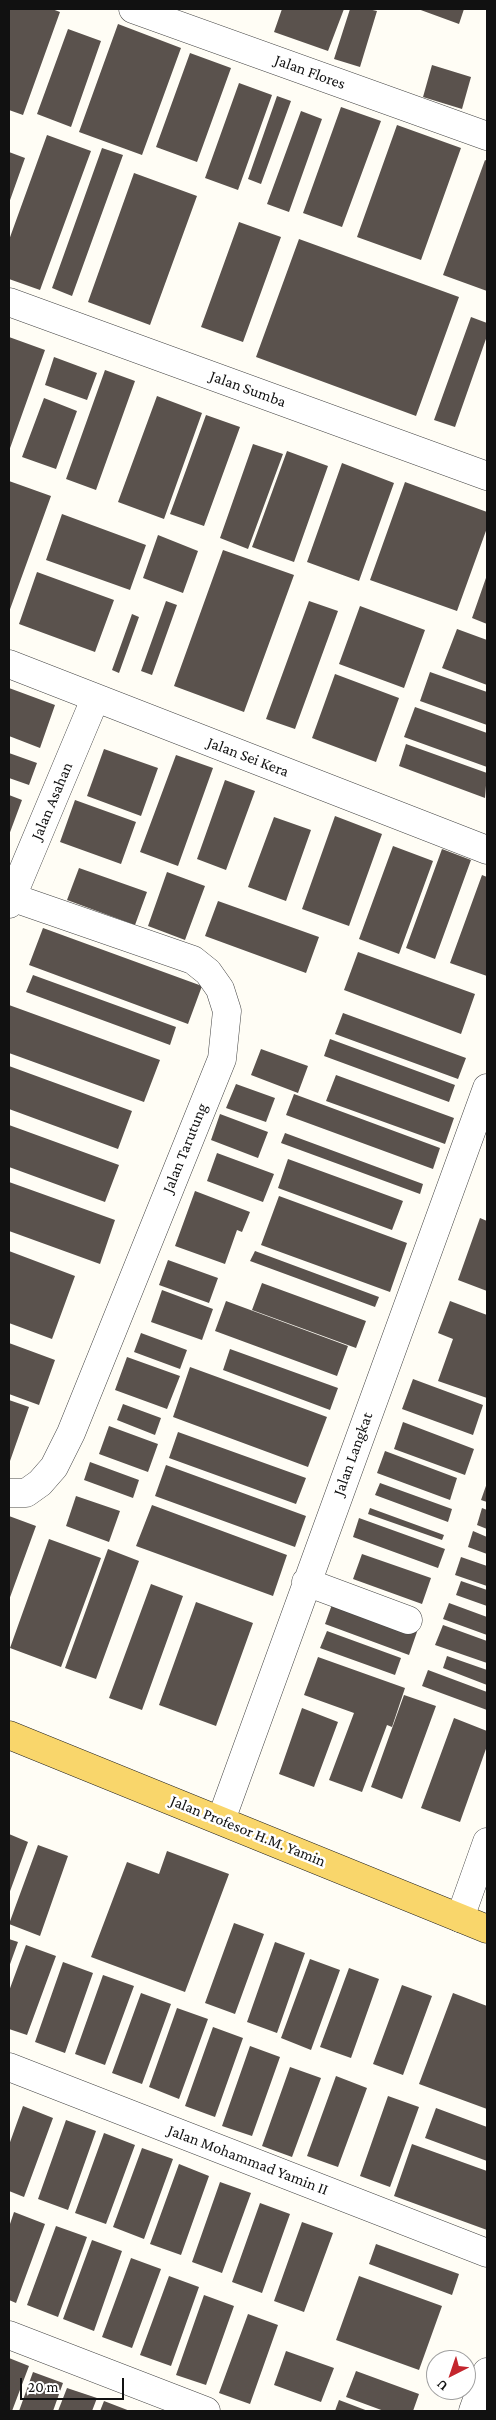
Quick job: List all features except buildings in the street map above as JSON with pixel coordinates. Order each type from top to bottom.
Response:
[{"type":"main road","name":"Jalan Profesor H.M. Yamin","points":[[9,1735],[487,1929]]},
{"type":"street","name":"Jalan Flores","points":[[133,9],[487,136]]},
{"type":"street","name":"Jalan Sumba","points":[[9,302],[487,476]]},
{"type":"street","name":"Jalan Sei Kera","points":[[9,664],[487,850]]},
{"type":"street","name":"Jalan Asahan","points":[[10,900],[95,699]]},
{"type":"street","name":"Jalan Tarutung","points":[[9,1493],[26,1493],[40,1483],[54,1467],[71,1433],[222,1059],[227,1011],[220,989],[208,972],[193,960],[10,900]]},
{"type":"street","name":"Jalan Langkat","points":[[221,1820],[487,1088]]},
{"type":"street","points":[[306,1582],[408,1620]]},
{"type":"street","points":[[460,1918],[487,1842]]},
{"type":"street","name":"Jalan Mohammad Yamin II","points":[[9,2067],[487,2253]]},
{"type":"street","points":[[9,2336],[206,2411]]},
{"type":"street","points":[[473,2411],[487,2372]]}]
